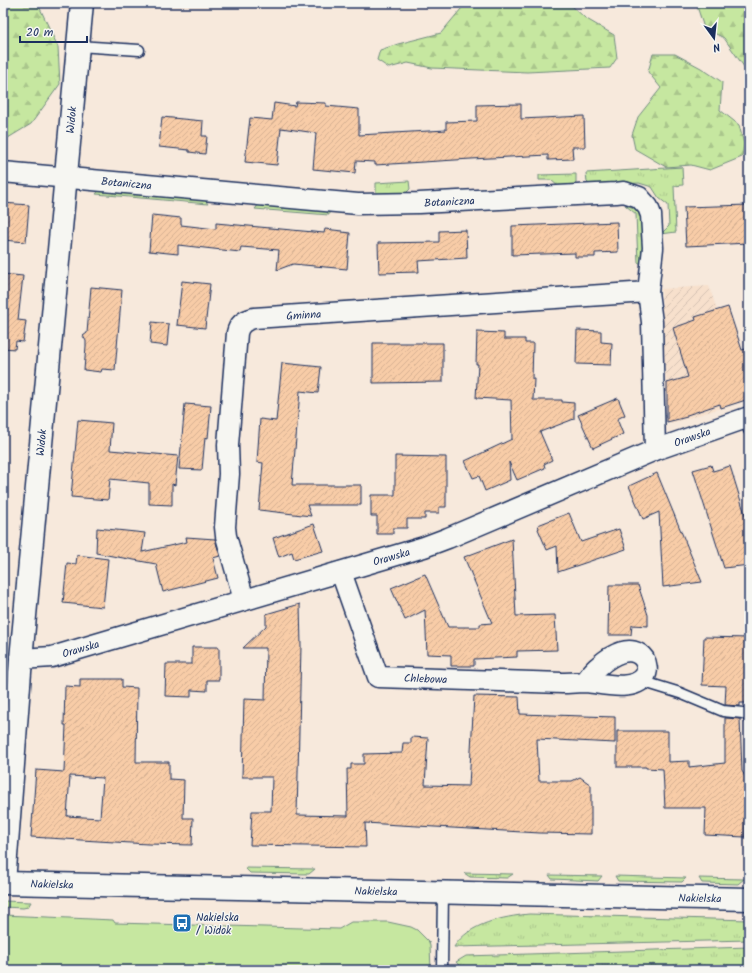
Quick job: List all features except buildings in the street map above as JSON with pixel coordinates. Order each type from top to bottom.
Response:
[{"type":"street","name":"Widok","points":[[4,883],[10,713],[21,659],[82,3]]},
{"type":"street","name":"Botaniczna","points":[[3,172],[358,204],[419,203],[624,192],[639,196],[648,207],[651,215],[653,248],[648,292],[652,322],[655,450]]},
{"type":"street","name":"Gminna","points":[[244,600],[228,546],[225,527],[229,474],[228,445],[237,333],[241,324],[246,320],[254,318],[648,292]]},
{"type":"street","name":"Orawska","points":[[21,659],[52,657],[400,555],[448,538],[655,450],[748,422]]},
{"type":"street","name":"Chlebowa","points":[[340,572],[378,677],[562,683],[585,682],[615,686],[632,685],[641,681]]},
{"type":"street","points":[[585,682],[597,666],[610,657],[622,652],[630,651],[638,653],[644,659],[647,667],[646,674],[641,681]]},
{"type":"street","name":"Nakielska","points":[[4,883],[749,899]]},
{"type":"lane","points":[[78,46],[139,50]]},
{"type":"lane","points":[[641,681],[723,711],[747,714],[749,718]]},
{"type":"lane","points":[[442,970],[443,892]]},
{"type":"shaded area","points":[[709,286],[747,400],[672,423],[668,421],[661,289]]},
{"type":"green space","points":[[3,3],[38,4],[58,47],[60,84],[31,124],[3,141]]},
{"type":"green space","points":[[466,3],[569,3],[585,18],[614,35],[617,58],[610,68],[527,72],[432,68],[408,63],[389,68],[377,60],[380,50],[441,33]]},
{"type":"green space","points":[[696,3],[749,3],[749,74],[724,38],[704,28]]},
{"type":"green space","points":[[653,54],[675,54],[701,68],[722,82],[720,110],[739,125],[744,144],[742,157],[710,170],[691,165],[666,167],[635,149],[632,135],[638,117],[661,88],[648,72]]},
{"type":"green space","points":[[682,167],[683,185],[674,186],[676,232],[661,234],[669,226],[668,205],[659,198],[652,187],[639,183],[591,186],[587,182],[586,173]]},
{"type":"green space","points":[[576,174],[576,182],[573,187],[559,187],[551,180],[539,180],[539,175]]},
{"type":"green space","points":[[409,181],[410,189],[404,195],[376,195],[376,183]]},
{"type":"green space","points":[[102,187],[205,200],[208,204],[96,194]]},
{"type":"green space","points":[[260,203],[329,209],[329,215],[255,209]]},
{"type":"green space","points":[[625,205],[636,210],[642,221],[644,235],[644,263],[638,263],[636,214]]},
{"type":"green space","points":[[245,868],[315,869],[309,874],[250,873]]},
{"type":"green space","points":[[464,873],[513,874],[507,878],[470,877]]},
{"type":"green space","points":[[549,875],[602,876],[598,881],[552,879]]},
{"type":"green space","points":[[615,876],[686,878],[682,882],[618,881]]},
{"type":"green space","points":[[699,878],[744,879],[738,884],[702,883]]},
{"type":"green space","points":[[3,901],[31,902],[28,907],[23,908],[3,907]]},
{"type":"green space","points":[[529,914],[749,920],[749,940],[454,947],[468,932],[477,927],[498,919]]},
{"type":"green space","points":[[3,915],[113,920],[115,923],[339,929],[351,922],[388,922],[411,927],[417,930],[429,942],[431,970],[3,970]]},
{"type":"green space","points":[[749,947],[749,970],[463,970],[456,962],[466,956]]},
{"type":"place","name":"Nakielska / Widok","points":[[182,923]]}]
